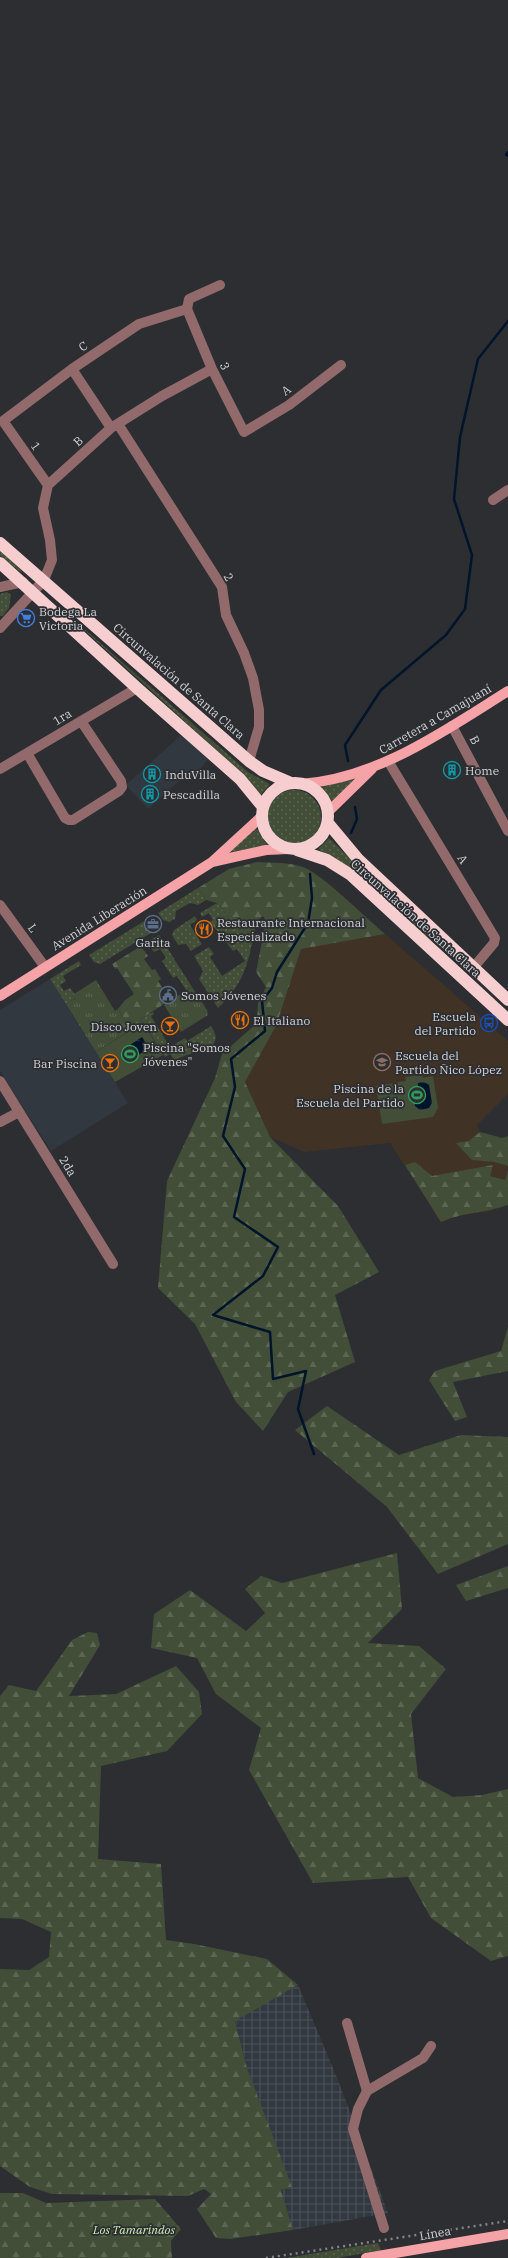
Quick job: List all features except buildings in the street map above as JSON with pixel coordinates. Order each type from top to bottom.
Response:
[{"type":"highway","name":"Circunvalación de Santa Clara","points":[[0,543],[249,761],[263,772],[296,784]]},
{"type":"highway","points":[[0,563],[34,592],[137,688],[240,779],[262,812],[263,828],[277,845],[292,849],[308,847],[317,842],[324,833],[328,818],[325,802],[319,793],[310,787],[296,784],[274,791],[262,812]]},
{"type":"highway","name":"Circunvalación de Santa Clara","points":[[328,818],[358,859],[508,1000]]},
{"type":"highway","name":"Circunvalación de Santa Clara","points":[[292,849],[327,860],[350,875],[508,1020]]},
{"type":"main road","name":"Carretera a Camajuaní","points":[[296,784],[321,782],[374,768],[452,726],[508,691]]},
{"type":"main road","name":"Carretera a Camajuaní","points":[[328,818],[374,768]]},
{"type":"main road","name":"Avenida Liberación","points":[[0,996],[212,862],[262,812]]},
{"type":"main road","name":"Avenida Liberación","points":[[212,862],[266,850],[292,849]]},
{"type":"main road","name":"Línea","points":[[366,2258],[389,2256],[508,2234]]},
{"type":"street","points":[[187,309],[189,299],[220,285]]},
{"type":"street","name":"3","points":[[187,309],[212,369],[244,432]]},
{"type":"street","name":"C","points":[[4,421],[72,369],[139,324],[187,309]]},
{"type":"street","name":"A","points":[[244,432],[289,405],[341,365]]},
{"type":"street","name":"2","points":[[72,369],[115,426],[222,587],[226,616],[244,653],[253,678],[260,710],[259,727],[249,761]]},
{"type":"street","name":"B","points":[[48,485],[115,426],[212,369]]},
{"type":"street","name":"1","points":[[4,421],[48,485]]},
{"type":"street","points":[[0,628],[44,580],[52,560],[50,540],[43,508],[48,485]]},
{"type":"street","points":[[493,500],[508,490]]},
{"type":"street","points":[[0,587],[22,582]]},
{"type":"street","name":"1ra","points":[[0,769],[137,688]]},
{"type":"street","points":[[27,753],[65,818],[73,820],[120,791],[122,787],[121,781],[81,721]]},
{"type":"street","name":"B","points":[[452,726],[508,831]]},
{"type":"street","name":"A","points":[[388,761],[495,938],[494,944],[473,968]]},
{"type":"street","name":"L","points":[[0,905],[45,967]]},
{"type":"street","name":"2da","points":[[0,1081],[112,1264]]},
{"type":"street","points":[[0,1122],[19,1112]]},
{"type":"street","points":[[347,2022],[367,2091]]},
{"type":"street","points":[[384,2228],[353,2129],[358,2109],[367,2091],[423,2058],[431,2046]]},
{"type":"shaded area","points":[[181,735],[208,759],[193,778],[182,778],[148,809],[126,785]]},
{"type":"shaded area","name":"Escuela del Partido Ñico López","points":[[385,934],[508,1041],[508,1094],[477,1125],[494,1162],[508,1166],[505,1180],[490,1176],[492,1211],[455,1216],[441,1222],[390,1143],[304,1152],[270,1137],[245,1082],[276,1026],[301,948]]},
{"type":"shaded area","points":[[50,979],[128,1103],[51,1151],[0,1071],[0,1010]]},
{"type":"shaded area","points":[[298,1985],[338,2080],[388,2213],[293,2230],[281,2190],[291,2187],[247,2068],[235,2020]]},
{"type":"green space","points":[[0,551],[21,570],[22,573],[0,556]]},
{"type":"green space","points":[[7,592],[11,595],[9,608],[3,616],[0,616],[0,594]]},
{"type":"green space","points":[[50,599],[248,772],[270,784],[259,797],[245,776]]},
{"type":"green space","points":[[358,777],[333,804],[322,787]]},
{"type":"green space","points":[[294,790],[304,792],[313,798],[319,807],[321,817],[319,827],[313,836],[304,842],[294,844],[284,842],[275,836],[269,827],[267,817],[269,807],[275,798],[284,792]]},
{"type":"green space","points":[[255,826],[267,845],[225,855]]},
{"type":"green space","points":[[329,838],[431,938],[429,941],[354,872],[318,849]]},
{"type":"green space","points":[[257,862],[292,864],[311,871],[333,887],[385,934],[301,949],[276,1026],[245,1082],[270,1137],[338,1206],[379,1272],[335,1295],[355,1362],[288,1392],[263,1431],[236,1402],[195,1324],[158,1288],[167,1181],[215,1078],[222,1054],[257,1023],[258,1003],[266,987],[256,972],[266,921],[263,916],[258,920],[254,933],[237,929],[217,903],[206,900],[198,888],[229,869]]},
{"type":"green space","points":[[198,888],[206,900],[198,905],[190,903],[176,911],[175,919],[169,922],[163,920],[158,913]]},
{"type":"green space","points":[[217,903],[237,929],[254,933],[247,965],[239,983],[218,1008],[199,979],[203,971],[194,956],[209,947],[214,954],[210,957],[222,976],[245,961],[237,949],[233,951],[210,922],[213,920],[209,913],[202,917],[200,913]]},
{"type":"green space","points":[[195,916],[197,920],[190,925],[202,944],[191,951],[186,944],[178,945],[172,935],[174,930]]},
{"type":"green space","points":[[151,917],[153,922],[151,925],[155,926],[154,931],[100,964],[94,962],[89,955]]},
{"type":"green space","points":[[159,935],[192,987],[186,990],[177,976],[173,978],[162,961],[166,958],[160,949],[154,952],[147,942]]},
{"type":"green space","points":[[141,946],[148,956],[144,959],[152,970],[155,969],[161,979],[158,981],[170,1000],[141,1019],[143,1023],[131,1030],[118,1009],[125,1000],[134,994],[117,968],[115,969],[112,964]]},
{"type":"green space","points":[[79,961],[81,965],[63,976],[66,981],[60,985],[64,991],[70,988],[77,997],[66,1004],[50,979]]},
{"type":"green space","points":[[96,980],[115,1011],[118,1009],[131,1030],[96,1052],[66,1004],[76,998],[74,994]]},
{"type":"green space","points":[[192,987],[207,1010],[208,1015],[181,1032],[164,1005]]},
{"type":"green space","points":[[153,1012],[154,1014],[151,1016],[170,1047],[185,1038],[187,1041],[211,1026],[215,1035],[215,1042],[213,1045],[174,1060],[170,1054],[165,1057],[141,1019]]},
{"type":"green space","name":"Piscina \"Somos Jóvenes\"","points":[[143,1023],[163,1055],[115,1082],[96,1052]]},
{"type":"green space","name":"Piscina de la Escuela del Partido","points":[[422,1075],[423,1078],[433,1076],[438,1108],[433,1117],[382,1124],[376,1086],[406,1081],[405,1077]]},
{"type":"green space","points":[[480,1132],[502,1138],[508,1136],[508,1166],[494,1162],[472,1160],[456,1143],[469,1141]]},
{"type":"green space","points":[[415,1162],[432,1176],[493,1165],[490,1176],[505,1180],[508,1169],[508,1205],[491,1210],[458,1216],[441,1222],[405,1165]]},
{"type":"green space","points":[[508,1327],[508,1371],[453,1382],[467,1417],[455,1421],[429,1380],[435,1371],[501,1351]]},
{"type":"green space","points":[[327,1406],[399,1455],[461,1435],[508,1437],[508,1544],[438,1574],[387,1507],[295,1430]]},
{"type":"green space","points":[[397,1553],[402,1609],[368,1643],[419,1646],[446,1669],[411,1714],[418,1778],[453,1797],[482,1795],[508,1789],[508,1956],[491,1961],[431,1918],[408,1877],[313,1883],[249,1770],[261,1728],[216,1694],[197,1658],[151,1648],[154,1614],[190,1590],[246,1631],[265,1613],[245,1589],[261,1576],[282,1583]]},
{"type":"green space","points":[[508,1566],[508,1588],[466,1601],[456,1585]]},
{"type":"green space","points":[[88,1632],[97,1633],[100,1645],[69,1696],[116,1694],[176,1666],[199,1692],[202,1714],[167,1751],[101,1766],[98,1859],[161,1864],[166,1940],[194,1944],[267,1959],[298,1985],[235,2021],[247,2068],[292,2187],[281,2190],[293,2230],[231,2239],[216,2238],[197,2209],[211,2194],[204,2189],[188,2196],[52,2194],[30,2187],[0,2166],[0,1969],[29,1970],[49,1957],[51,1932],[22,1919],[0,1918],[0,1696],[9,1685],[36,1691],[72,1640]]},
{"type":"green space","name":"Los Tamarindos","points":[[0,2193],[23,2193],[46,2203],[155,2199],[181,2229],[171,2241],[172,2258],[0,2258]]},
{"type":"green space","points":[[378,2243],[381,2250],[338,2258],[286,2258]]},
{"type":"water","points":[[142,1037],[149,1048],[128,1062],[121,1051]]},
{"type":"water","points":[[424,1082],[429,1085],[432,1103],[429,1108],[420,1110],[415,1106],[412,1090],[418,1086],[418,1083]]},
{"type":"waterway","points":[[508,152],[506,155],[508,156]]},
{"type":"waterway","points":[[348,761],[345,745],[381,690],[446,635],[465,609],[472,555],[454,499],[460,437],[478,359],[508,321]]},
{"type":"waterway","points":[[351,833],[357,819],[355,807]]},
{"type":"waterway","points":[[310,874],[312,898],[308,923],[277,972],[272,988],[262,1001],[265,1031],[231,1059],[235,1087],[223,1136],[245,1169],[234,1217],[278,1247],[263,1276],[213,1315],[270,1332],[273,1379],[306,1371],[298,1409],[314,1454]]},
{"type":"railway","points":[[266,2258],[508,2221]]},
{"type":"place","name":"Bodega La Victoria","points":[[26,618]]},
{"type":"place","name":"Home","points":[[452,770]]},
{"type":"place","name":"InduVilla","points":[[152,774]]},
{"type":"place","name":"Pescadilla","points":[[150,794]]},
{"type":"place","name":"Garita","points":[[153,924]]},
{"type":"place","name":"Restaurante Internacional Especializado","points":[[204,929]]},
{"type":"place","name":"Somos Jóvenes","points":[[168,995]]},
{"type":"place","name":"El Italiano","points":[[240,1020]]},
{"type":"place","name":"Escuela del Partido","points":[[489,1023]]},
{"type":"place","name":"Disco Joven","points":[[170,1026]]},
{"type":"place","name":"Piscina \"Somos Jóvenes\"","points":[[130,1054]]},
{"type":"place","name":"Escuela del Partido Ñico López","points":[[382,1062]]},
{"type":"place","name":"Bar Piscina","points":[[110,1063]]},
{"type":"place","name":"Piscina de la Escuela del Partido","points":[[417,1095]]}]
